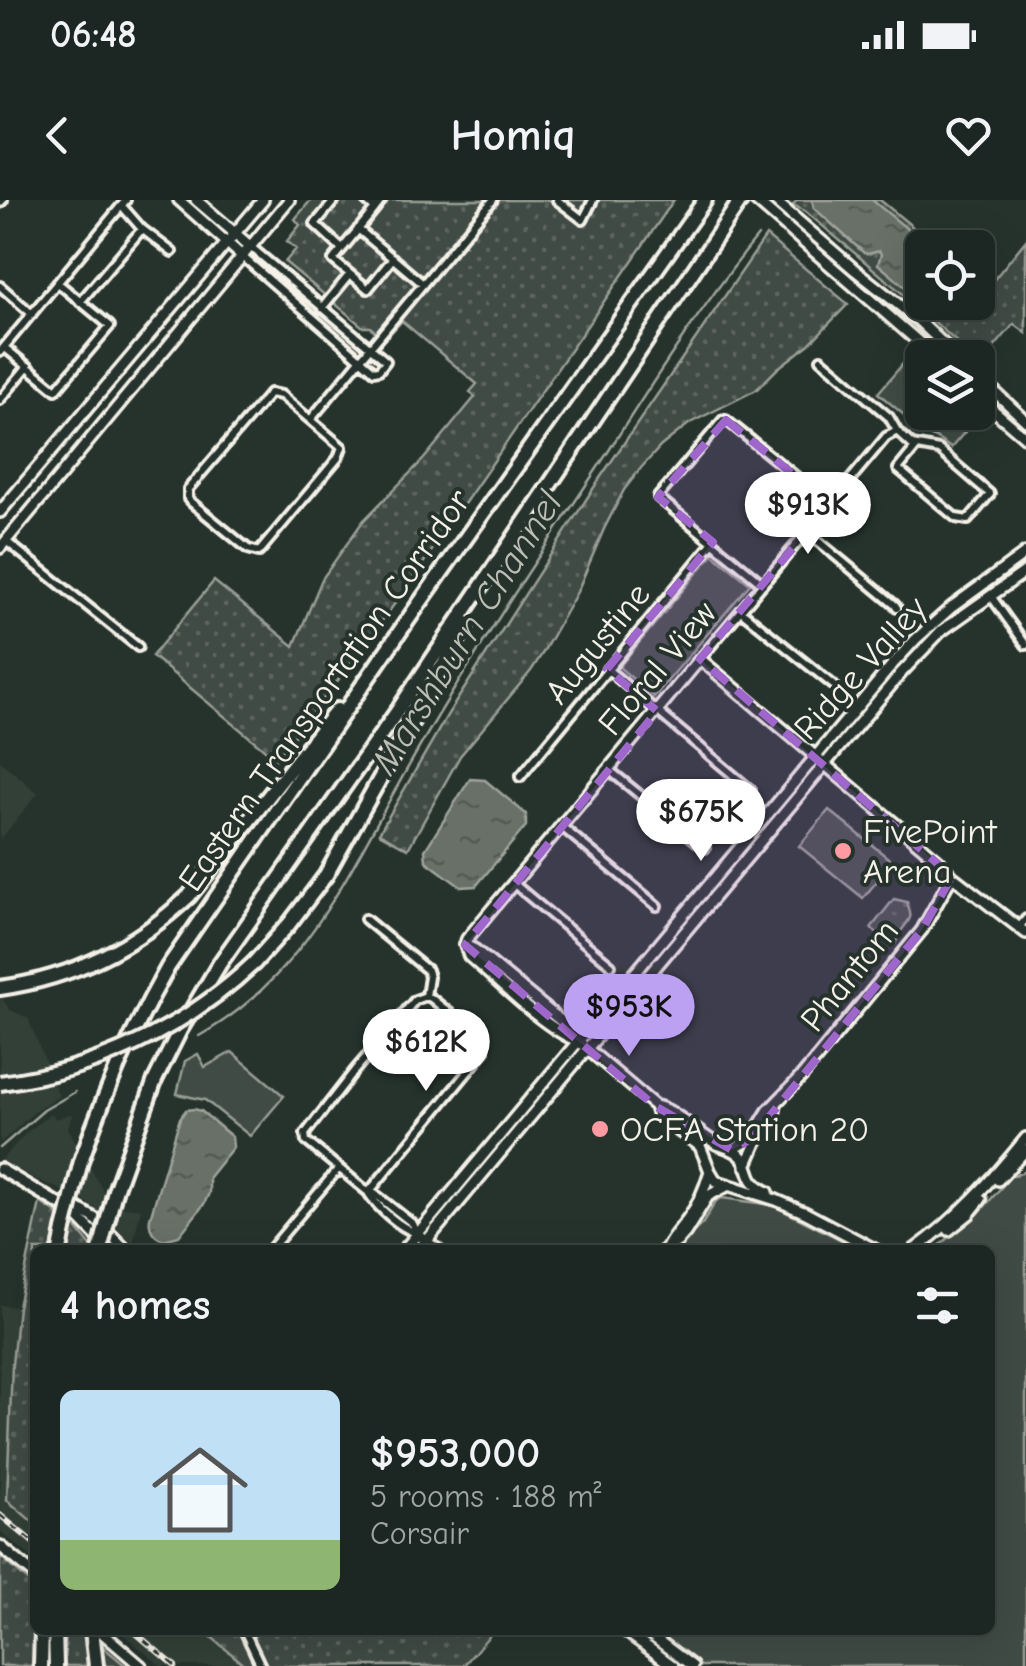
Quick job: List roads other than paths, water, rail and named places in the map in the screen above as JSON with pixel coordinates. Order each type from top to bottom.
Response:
[{"type":"highway","name":"Eastern Transportation Corridor","points":[[61,1245],[77,1174],[111,1080],[168,967],[705,200]]},
{"type":"highway","name":"Eastern Transportation Corridor","points":[[101,1245],[115,1191],[155,1080],[201,994],[510,546],[741,200]]},
{"type":"highway","points":[[0,1084],[58,1072],[136,1044],[217,996],[254,963],[326,875],[510,546]]},
{"type":"highway","points":[[5,987],[89,965],[168,916],[189,896],[330,717],[364,684]]},
{"type":"highway","points":[[41,1666],[42,1635]]},
{"type":"highway","points":[[93,1635],[93,1666]]},
{"type":"highway","points":[[55,1637],[56,1666]]},
{"type":"main road","points":[[179,200],[251,248]]},
{"type":"main road","points":[[196,200],[231,237],[243,257]]},
{"type":"main road","points":[[0,512],[262,200]]},
{"type":"main road","points":[[2,541],[289,200]]},
{"type":"main road","points":[[774,200],[939,340]]},
{"type":"main road","points":[[758,203],[916,340]]},
{"type":"main road","points":[[995,392],[1026,418]]},
{"type":"main road","points":[[996,415],[1026,438]]},
{"type":"main road","points":[[996,415],[1026,446]]},
{"type":"main road","name":"Ridge Valley","points":[[411,1245],[587,1049],[893,664],[952,607],[1026,553]]},
{"type":"main road","name":"Ridge Valley","points":[[420,1245],[422,1237],[578,1041],[819,761],[941,631],[1026,571]]},
{"type":"main road","points":[[700,659],[952,876],[1024,927]]},
{"type":"main road","name":"Floral View","points":[[578,1041],[524,1004],[469,956],[467,939],[700,659]]},
{"type":"main road","points":[[893,664],[902,672]]},
{"type":"main road","name":"Phantom","points":[[729,1149],[751,1140],[768,1111],[802,1076],[922,930],[952,876]]},
{"type":"main road","points":[[578,1041],[654,1106],[658,1116],[700,1146],[716,1181],[808,1214]]},
{"type":"main road","name":"Phantom","points":[[746,1167],[777,1102]]},
{"type":"main road","points":[[654,1106],[665,1107],[698,1133],[742,1157],[754,1184],[867,1245]]},
{"type":"main road","points":[[921,1245],[969,1204],[1026,1138]]},
{"type":"main road","points":[[668,1245],[702,1194],[714,1156],[729,1149]]},
{"type":"main road","points":[[930,1245],[969,1214],[1026,1150]]},
{"type":"main road","points":[[671,1245],[685,1233],[708,1196],[743,1178],[746,1167]]},
{"type":"main road","points":[[0,1169],[74,1213],[105,1245]]},
{"type":"main road","points":[[38,1191],[94,1218],[121,1245]]},
{"type":"main road","points":[[422,1237],[432,1245]]},
{"type":"main road","points":[[857,1239],[876,1245]]},
{"type":"main road","points":[[0,1546],[30,1572]]},
{"type":"main road","points":[[100,1635],[141,1666]]},
{"type":"main road","points":[[631,1635],[673,1666]]},
{"type":"main road","points":[[651,1635],[692,1666]]},
{"type":"street","points":[[335,200],[315,224],[342,248]]},
{"type":"street","points":[[365,200],[375,209]]},
{"type":"street","points":[[382,200],[333,260],[368,289],[393,258]]},
{"type":"street","points":[[311,420],[493,200]]},
{"type":"street","points":[[557,200],[582,220],[593,200]]},
{"type":"street","points":[[58,283],[110,326],[56,390],[2,349],[124,203],[142,229],[172,252]]},
{"type":"street","points":[[358,228],[423,284]]},
{"type":"street","points":[[80,302],[142,229]]},
{"type":"street","points":[[243,257],[374,371],[386,361],[251,248]]},
{"type":"street","points":[[322,308],[350,274]]},
{"type":"street","points":[[0,286],[32,314]]},
{"type":"street","points":[[821,359],[889,417],[896,431],[916,447],[939,450],[990,494],[968,520],[956,518],[898,469],[916,447]]},
{"type":"street","points":[[0,400],[28,366]]},
{"type":"street","points":[[270,393],[282,395],[311,420],[337,440],[342,454],[258,552],[252,552],[188,499],[188,489],[270,393]]},
{"type":"street","points":[[763,584],[658,498],[695,453],[724,420],[731,421],[830,504]]},
{"type":"street","name":"Floral View","points":[[700,659],[886,436],[896,431]]},
{"type":"street","points":[[806,532],[897,608]]},
{"type":"street","points":[[2,541],[138,647]]},
{"type":"street","name":"Augustine","points":[[520,777],[713,542]]},
{"type":"street","points":[[992,596],[1026,645]]},
{"type":"street","points":[[740,611],[833,685]]},
{"type":"street","points":[[607,669],[751,790]]},
{"type":"street","points":[[608,769],[705,848]]},
{"type":"street","points":[[561,826],[658,906]]},
{"type":"street","points":[[513,884],[611,965]]},
{"type":"street","points":[[364,918],[427,970],[426,996]]},
{"type":"street","points":[[422,1237],[414,1224],[375,1194],[368,1193],[306,1141],[305,1134],[415,1000],[426,996]]},
{"type":"street","points":[[368,1193],[484,1052],[482,1040],[426,996]]},
{"type":"street","points":[[274,1245],[339,1168]]},
{"type":"street","points":[[246,1635],[261,1666]]},
{"type":"water","points":[[812,200],[872,200],[908,230],[905,230],[905,287],[878,264],[879,251],[864,253],[814,208]]},
{"type":"water","points":[[470,779],[485,780],[526,814],[526,826],[476,886],[461,887],[426,861],[425,850]]},
{"type":"water","points":[[194,1109],[232,1137],[233,1147],[209,1177],[204,1204],[179,1236],[164,1240],[152,1232],[150,1218],[180,1118],[186,1110]]},
{"type":"waterway","name":"Marshburn Channel","points":[[199,1036],[262,990],[310,934],[505,608],[679,343],[758,236]]},
{"type":"waterway","name":"Marshburn Channel","points":[[0,1148],[44,1110],[75,1092]]},
{"type":"railway","points":[[0,1515],[30,1540]]},
{"type":"railway","points":[[138,1635],[175,1666]]},
{"type":"place","name":"FivePoint Arena","points":[[843,851]]},
{"type":"place","name":"OCFA Station 20","points":[[600,1129]]}]
